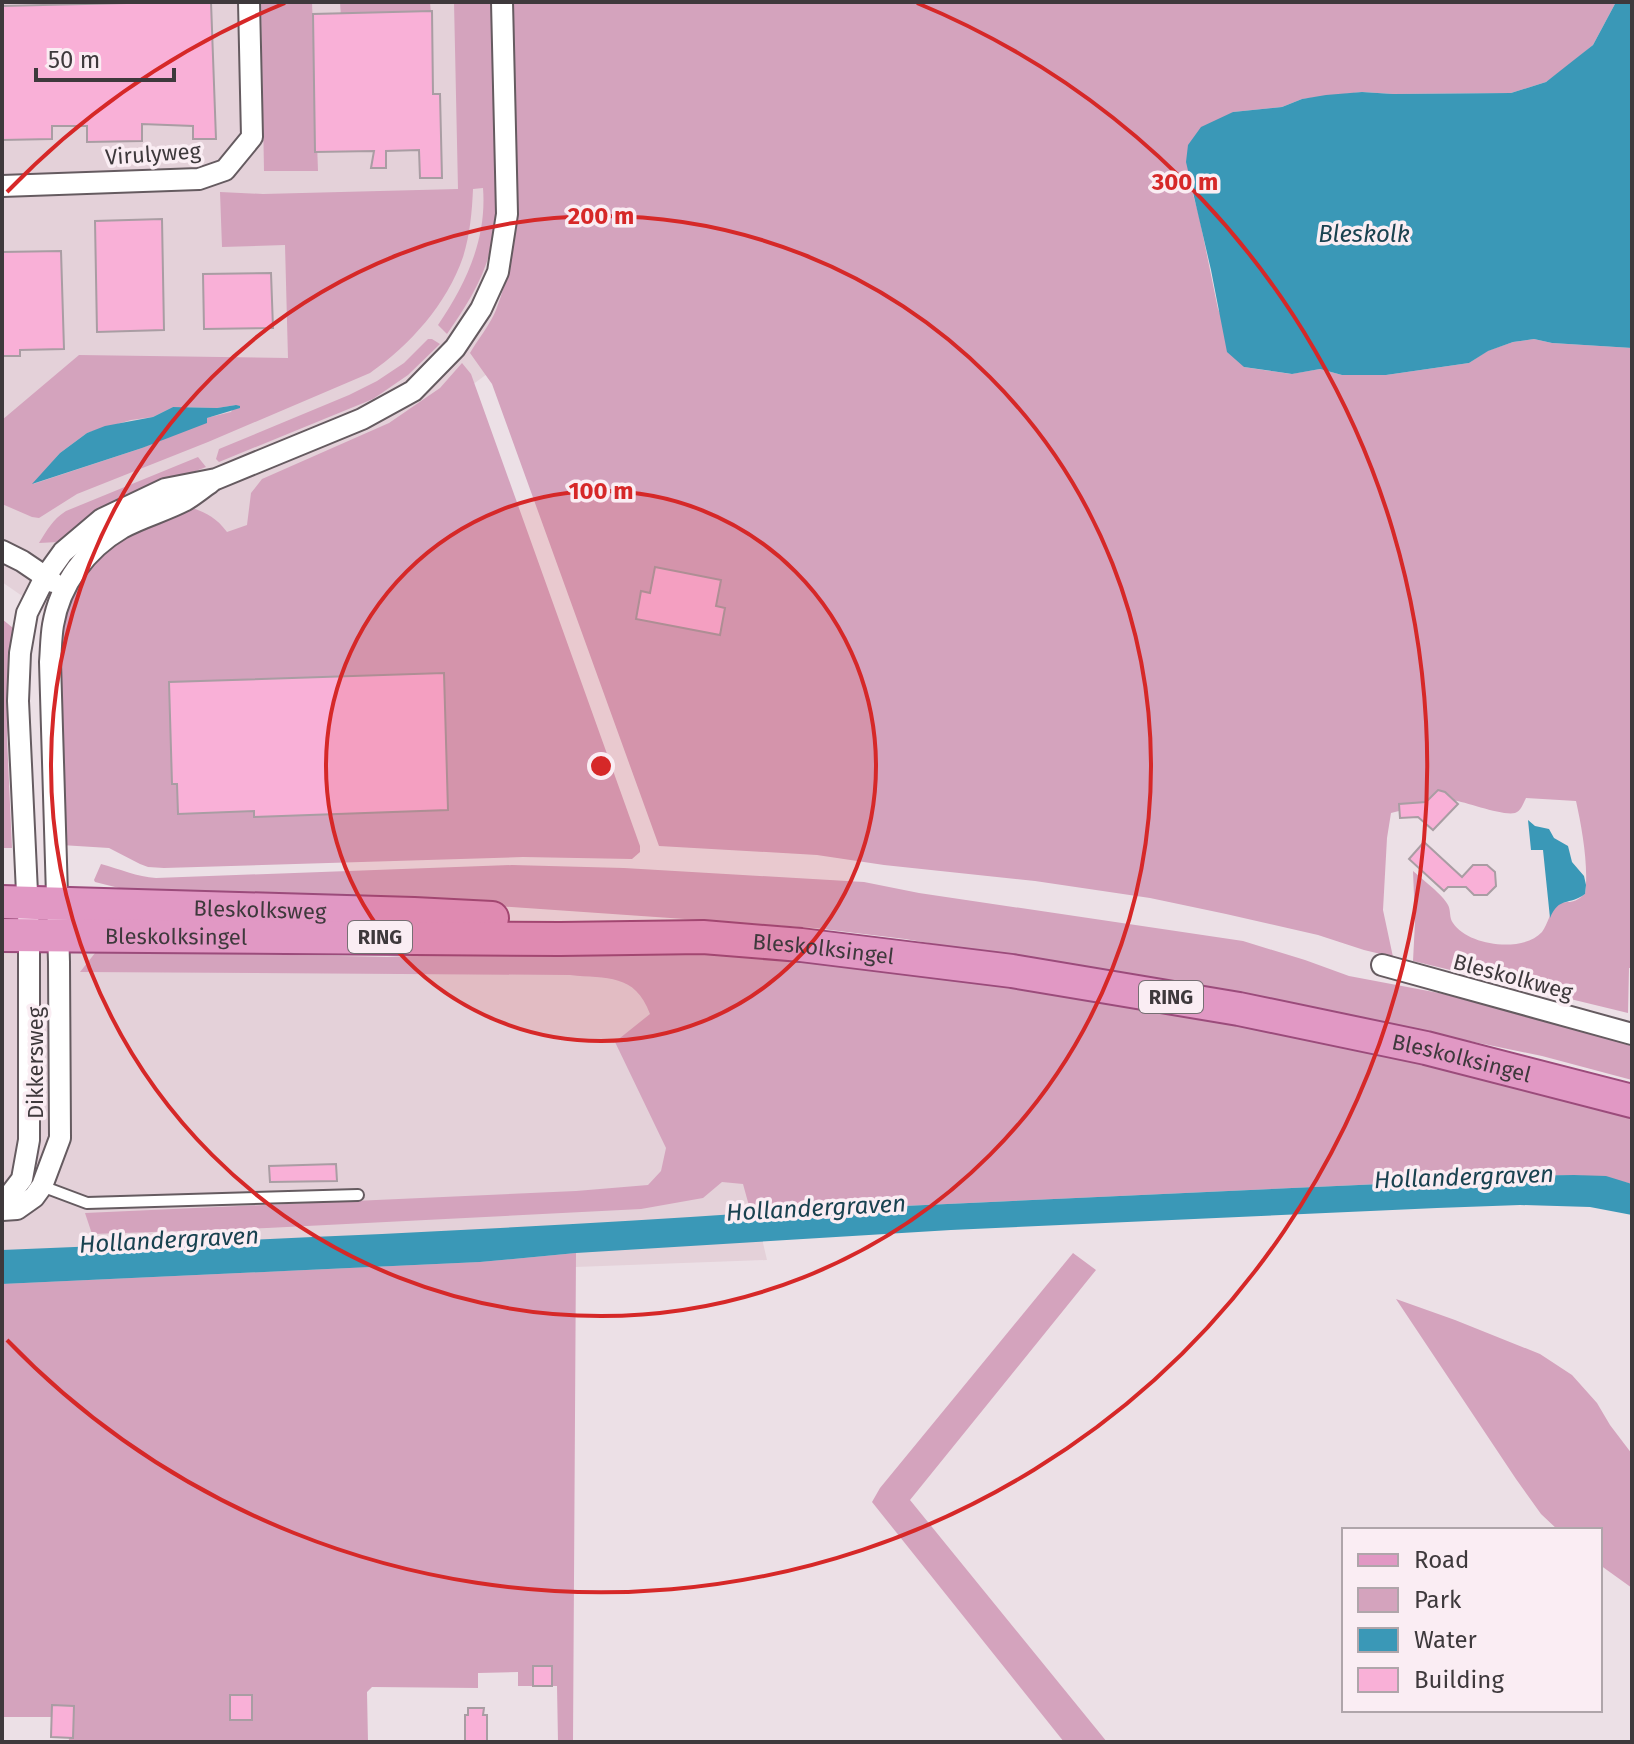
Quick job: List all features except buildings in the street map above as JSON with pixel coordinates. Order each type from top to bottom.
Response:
[{"type":"main road","name":"Bleskolksingel","points":[[29,918],[560,939],[703,937],[801,945],[997,969],[1182,999],[1413,1045],[1632,1101]]},
{"type":"street","name":"Virulyweg","points":[[2,186],[199,179],[225,170],[252,137],[249,2]]},
{"type":"street","points":[[29,918],[18,701],[20,653],[27,613],[45,577],[63,552],[102,519],[165,489],[216,479],[362,419],[407,395],[436,370],[455,348],[481,309],[498,272],[507,214],[502,2]]},
{"type":"street","points":[[29,918],[53,624],[64,589],[85,557],[99,543],[123,528],[185,500],[216,479]]},
{"type":"street","points":[[2,551],[64,589]]},
{"type":"street","name":"Dikkersweg","points":[[29,918],[60,1138],[42,1186],[34,1197],[17,1209],[2,1207],[22,1179],[29,1140],[29,918]]},
{"type":"street","name":"Bleskolkweg","points":[[1382,965],[1632,1034]]},
{"type":"lane","points":[[22,1179],[87,1203],[358,1195]]},
{"type":"shaded area","points":[[2,2],[538,2],[548,329],[323,495],[74,632],[2,582]]},
{"type":"shaded area","points":[[81,948],[699,966],[767,1260],[2,1288],[2,949]]},
{"type":"green space","points":[[261,2],[312,2],[318,171],[264,171]]},
{"type":"green space","points":[[340,2],[430,2],[431,14],[341,17]]},
{"type":"green space","points":[[454,2],[491,2],[494,231],[479,282],[447,334],[438,325],[466,277],[478,243],[483,188],[473,189],[465,249],[447,291],[413,336],[370,373],[77,494],[39,518],[2,504],[2,420],[79,355],[288,358],[285,245],[222,247],[220,192],[263,194],[458,189]],"holes":[[[236,405],[231,412],[206,418],[142,448],[33,484],[60,453],[87,433],[153,417],[173,407]]]},
{"type":"green space","points":[[513,2],[1616,2],[1593,45],[1546,82],[1511,93],[1362,92],[1302,99],[1282,107],[1233,112],[1192,190],[1218,309],[1244,367],[1291,374],[1320,369],[1342,375],[1386,375],[1469,363],[1487,351],[1534,339],[1632,348],[1632,968],[1629,968],[1628,1013],[1413,961],[1413,871],[1445,901],[1452,921],[1460,931],[1496,944],[1522,943],[1533,939],[1542,932],[1557,905],[1585,894],[1583,835],[1576,801],[1526,798],[1519,811],[1509,813],[1444,800],[1391,813],[1383,910],[1393,957],[1318,935],[1150,898],[817,855],[659,846],[492,384],[470,353],[491,321],[500,299],[515,229]]},
{"type":"green space","points":[[428,339],[440,344],[408,375],[373,399],[219,462],[216,459],[219,449],[377,381],[404,363]]},
{"type":"green space","points":[[462,363],[471,374],[640,852],[632,859],[523,857],[164,868],[148,867],[109,848],[61,845],[58,694],[62,617],[77,583],[111,542],[190,507],[210,516],[227,532],[247,525],[251,493],[262,479],[389,423],[440,388]]},
{"type":"green space","points":[[198,457],[206,467],[147,490],[58,542],[39,543],[54,521],[66,511]]},
{"type":"green space","points":[[2,619],[13,628],[7,738],[12,848],[2,848]]},
{"type":"green space","points":[[101,864],[156,878],[512,865],[624,868],[864,882],[919,893],[1243,941],[1349,976],[1439,993],[1632,1039],[1632,1080],[1542,1056],[1281,1002],[905,939],[814,928],[394,899],[150,892],[95,882]]},
{"type":"green space","points":[[99,948],[387,957],[611,948],[840,960],[1277,1028],[1632,1112],[1632,1184],[1583,1176],[1518,1176],[751,1213],[743,1184],[722,1182],[703,1198],[641,1209],[92,1234],[85,1213],[576,1191],[648,1185],[661,1171],[666,1148],[615,1042],[650,1014],[636,991],[618,981],[570,975],[80,972]]},
{"type":"green space","points":[[576,1253],[573,1742],[558,1742],[557,1686],[518,1686],[518,1672],[478,1673],[478,1688],[372,1687],[367,1692],[368,1742],[69,1742],[68,1717],[2,1717],[2,1284],[480,1262]]},
{"type":"green space","points":[[1073,1253],[1096,1270],[910,1500],[1107,1742],[1064,1742],[872,1502],[880,1488]]},
{"type":"green space","points":[[1396,1299],[1540,1354],[1572,1375],[1597,1403],[1632,1454],[1632,1588],[1602,1566],[1602,1528],[1556,1528],[1541,1514]]},
{"type":"water","name":"Bleskolk","points":[[1616,2],[1632,2],[1632,348],[1534,339],[1488,351],[1469,363],[1386,375],[1342,375],[1320,369],[1292,374],[1244,367],[1227,352],[1186,162],[1188,145],[1201,127],[1233,112],[1282,107],[1302,99],[1326,95],[1362,92],[1511,93],[1546,82],[1593,45]]},
{"type":"water","points":[[236,405],[240,408],[207,418],[207,423],[32,484],[60,453],[87,433],[105,426],[153,417],[173,407]]},
{"type":"water","points":[[1528,820],[1535,826],[1549,829],[1554,838],[1568,846],[1572,862],[1584,876],[1585,894],[1561,904],[1550,918],[1543,850],[1531,850]]},
{"type":"water","points":[[1501,1176],[1606,1176],[1632,1184],[1632,1215],[1590,1207],[1520,1205],[1437,1208],[951,1230],[576,1253],[480,1262],[2,1284],[2,1250],[471,1230]]},
{"type":"water label","name":"Hollandergraven","points":[[1464,1177]]},
{"type":"water label","name":"Hollandergraven","points":[[816,1208]]},
{"type":"water label","name":"Hollandergraven","points":[[169,1240]]}]
